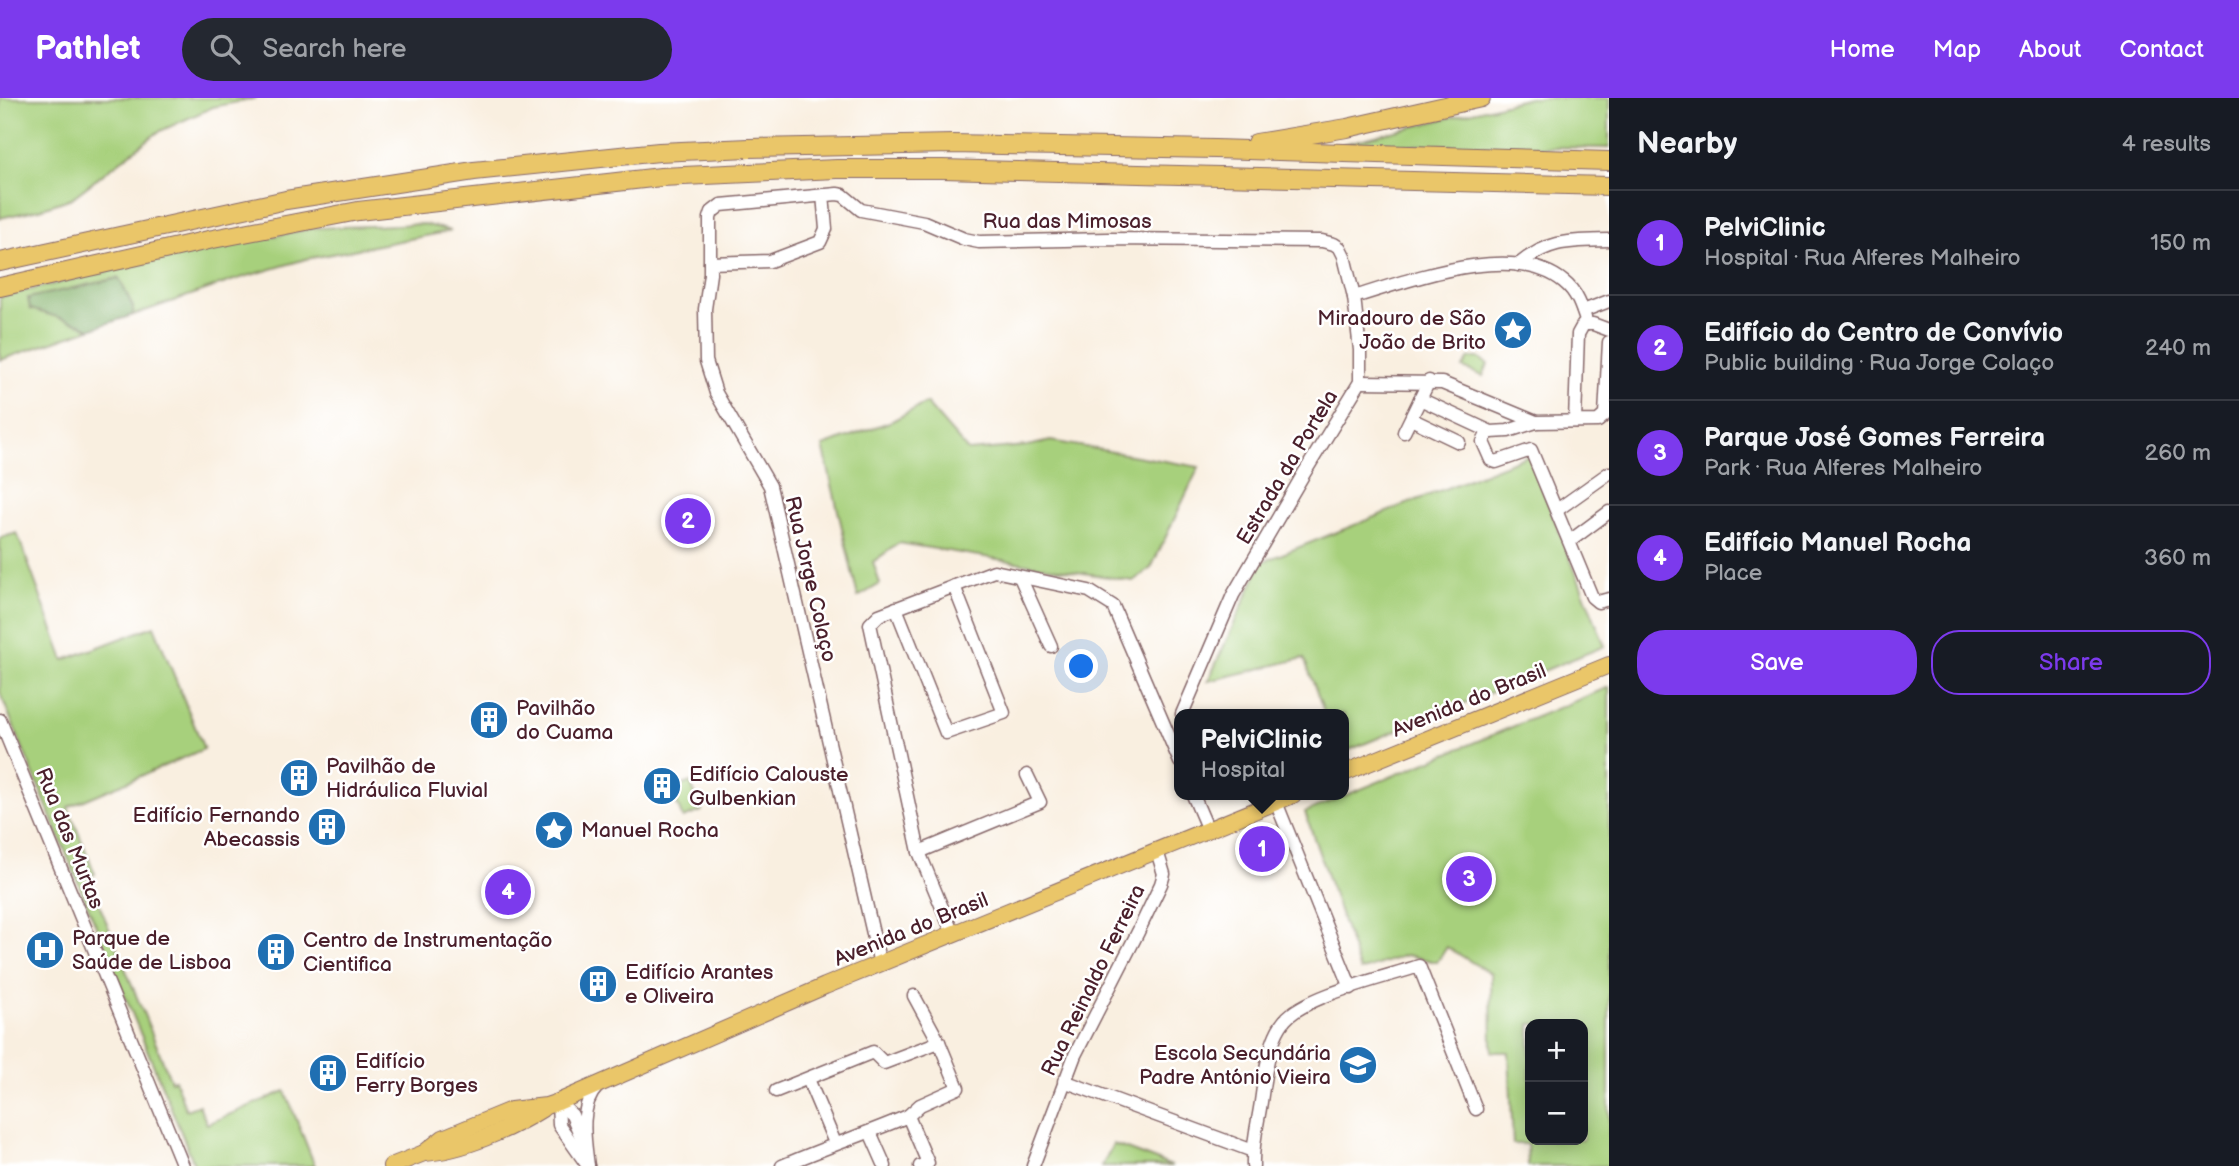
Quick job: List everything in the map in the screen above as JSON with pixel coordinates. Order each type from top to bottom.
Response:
[{"type":"highway","points":[[1215,149],[1347,128],[1481,98]]},
{"type":"highway","points":[[0,262],[286,200],[474,171],[659,152],[953,145],[1215,149],[1609,161]]},
{"type":"highway","points":[[0,287],[238,233],[358,211],[674,176],[837,169],[942,169],[1609,186]]},
{"type":"main road","name":"Avenida do Brasil","points":[[1349,771],[1609,665]]},
{"type":"main road","name":"Avenida do Brasil","points":[[391,1166],[424,1153],[443,1138],[510,1110],[552,1104],[605,1083],[705,1037],[1281,800]]},
{"type":"street","points":[[710,263],[769,261],[820,242],[826,229],[822,195]]},
{"type":"street","name":"Rua das Mimosas","points":[[712,212],[721,205],[843,195],[861,210],[924,222],[964,239],[979,242],[1096,239],[1322,241]]},
{"type":"street","name":"Rua Jorge Colaço","points":[[712,212],[709,224],[710,263],[705,309],[706,361],[716,393],[770,486],[880,964]]},
{"type":"street","points":[[1518,265],[1536,251],[1553,243],[1609,240]]},
{"type":"street","name":"Estrada da Portela","points":[[1184,709],[1233,595],[1360,382],[1360,350],[1354,297],[1344,256],[1340,248],[1322,241]]},
{"type":"street","points":[[1354,297],[1439,271],[1487,265],[1518,265],[1539,268],[1564,281],[1578,299],[1585,318],[1609,330]]},
{"type":"street","points":[[1575,421],[1578,334],[1585,318],[1609,301]]},
{"type":"street","points":[[1420,399],[1491,432],[1508,431],[1535,422],[1598,421],[1603,419],[1609,342]]},
{"type":"street","points":[[1404,432],[1429,381]]},
{"type":"street","points":[[1360,382],[1429,381],[1456,387],[1535,422]]},
{"type":"street","points":[[1411,419],[1459,442]]},
{"type":"street","points":[[1491,432],[1483,442],[1491,460],[1496,462],[1531,450],[1594,600],[1603,602],[1609,599]]},
{"type":"street","points":[[1557,510],[1609,472]]},
{"type":"street","points":[[1570,541],[1609,512]]},
{"type":"street","points":[[953,934],[919,852],[870,624],[879,615],[994,571],[1088,591],[1113,606],[1174,748]]},
{"type":"street","points":[[1020,576],[1051,646]]},
{"type":"street","points":[[896,608],[946,733],[1004,713],[954,586]]},
{"type":"street","name":"Rua das Murtas","points":[[0,720],[183,1166]]},
{"type":"street","points":[[1171,741],[1174,734]]},
{"type":"street","points":[[919,852],[1040,802],[1027,775]]},
{"type":"street","points":[[1195,800],[1208,830]]},
{"type":"street","points":[[1276,802],[1350,988]]},
{"type":"street","name":"Rua Reinaldo Ferreira","points":[[1033,1166],[1075,1055],[1161,884],[1164,874],[1157,850]]},
{"type":"street","points":[[1253,1166],[1252,1151],[1265,1072],[1272,1045],[1285,1020],[1310,1003],[1419,966],[1476,1109]]},
{"type":"street","points":[[782,1166],[908,1116],[920,1105],[958,1088],[939,1042],[914,996]]},
{"type":"street","points":[[776,1091],[873,1052],[884,1063],[939,1042]]},
{"type":"street","points":[[808,1079],[835,1143]]},
{"type":"street","points":[[1064,1081],[1252,1151]]},
{"type":"street","points":[[588,1166],[588,1101],[594,1090],[605,1083]]},
{"type":"street","points":[[552,1104],[572,1115],[586,1148]]},
{"type":"street","points":[[552,1104],[559,1125],[588,1166]]},
{"type":"street","points":[[908,1116],[928,1163],[920,1166]]},
{"type":"street","points":[[870,1132],[884,1166]]},
{"type":"green space","points":[[0,98],[257,98],[213,107],[158,132],[72,198],[0,218]]},
{"type":"green space","points":[[1529,98],[1609,98],[1609,148],[1343,144]]},
{"type":"green space","points":[[424,224],[451,231],[306,259],[234,280],[133,315],[133,307],[81,324],[90,329],[0,360],[0,297],[158,259],[314,228]]},
{"type":"green space","points":[[119,278],[133,307],[133,315],[90,329],[30,309],[28,298]]},
{"type":"green space","points":[[1469,358],[1478,358],[1488,364],[1483,376],[1463,368]]},
{"type":"green space","points":[[926,403],[968,451],[1051,441],[1199,467],[1151,568],[1133,581],[899,543],[873,562],[880,584],[858,597],[823,446],[892,421]]},
{"type":"green space","points":[[1529,455],[1605,646],[1349,750],[1349,709],[1323,709],[1304,658],[1208,681],[1262,562]]},
{"type":"green space","points":[[17,533],[64,660],[154,626],[204,749],[68,807],[95,874],[88,877],[171,1081],[175,1080],[186,1110],[199,1105],[207,1124],[285,1091],[315,1166],[195,1166],[0,693],[0,538]]},
{"type":"green space","points":[[1609,687],[1609,1166],[1528,1166],[1527,1145],[1588,1145],[1588,1019],[1525,1019],[1525,1144],[1513,1144],[1509,1052],[1492,1052],[1491,974],[1447,947],[1437,962],[1406,955],[1360,971],[1305,812],[1334,800],[1349,800],[1349,794]]},
{"type":"green space","points":[[690,782],[702,811],[683,818],[671,790]]},
{"type":"green space","points":[[1113,1144],[1172,1166],[1102,1166]]},
{"type":"place","name":"Miradouro de São João de Brito","points":[[1513,330]]},
{"type":"place","name":"Edifício do Centro de Convívio","points":[[688,521]]},
{"type":"place","name":"Pavilhão do Cuama","points":[[489,720]]},
{"type":"place","name":"Pavilhão de Hidráulica Fluvial","points":[[299,778]]},
{"type":"place","name":"Edifício Calouste Gulbenkian","points":[[662,786]]},
{"type":"place","name":"Edifício Fernando Abecassis","points":[[327,827]]},
{"type":"place","name":"Manuel Rocha","points":[[554,830]]},
{"type":"place","name":"PelviClinic","points":[[1262,849]]},
{"type":"place","name":"Parque José Gomes Ferreira","points":[[1469,879]]},
{"type":"place","name":"Edifício Manuel Rocha","points":[[508,892]]},
{"type":"place","name":"Parque de Saúde de Lisboa","points":[[45,950]]},
{"type":"place","name":"Centro de Instrumentação Cientifica","points":[[276,952]]},
{"type":"place","name":"Edifício Arantes e Oliveira","points":[[598,984]]},
{"type":"place","name":"Escola Secundária Padre António Vieira","points":[[1358,1065]]},
{"type":"place","name":"Edifício Ferry Borges","points":[[328,1073]]}]
